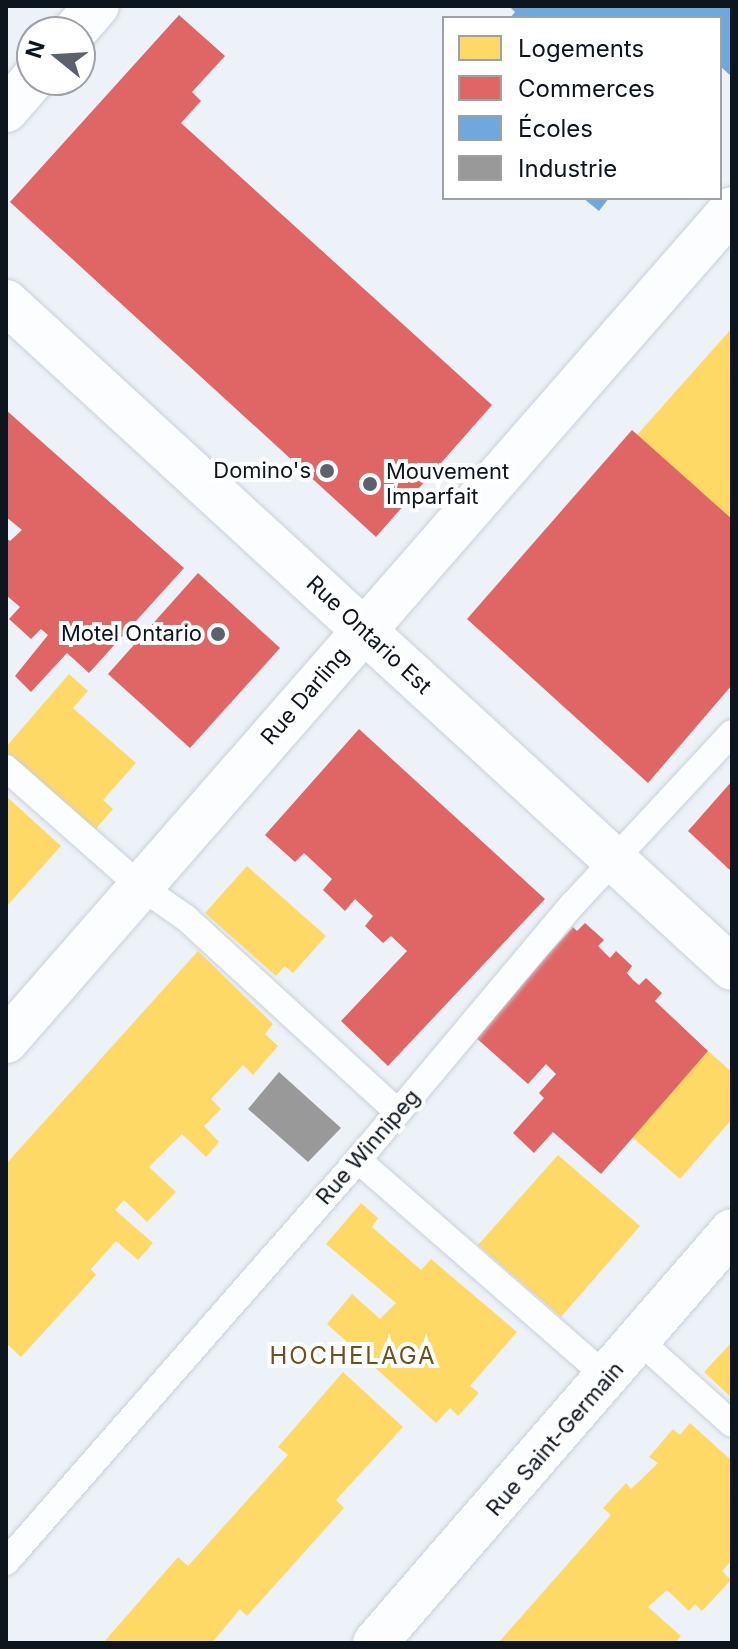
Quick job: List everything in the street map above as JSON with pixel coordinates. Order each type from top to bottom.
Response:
[{"type":"street","name":"Rue Darling","points":[[6,1041],[732,209]]},
{"type":"street","name":"Rue Ontario Est","points":[[6,302],[732,968]]},
{"type":"street","name":"Rue Saint-Germain","points":[[375,1643],[641,1342],[732,1231]]},
{"type":"lane","name":"Rue Winnipeg","points":[[6,1562],[615,861],[732,733]]},
{"type":"lane","points":[[6,768],[140,886],[186,918],[398,1112]]},
{"type":"lane","points":[[358,1160],[608,1378]]},
{"type":"lane","points":[[641,1342],[732,1424]]},
{"type":"building: Logements","points":[[732,328],[732,519],[637,435]]},
{"type":"building: Logements","points":[[69,674],[88,691],[73,708],[136,763],[103,800],[113,809],[94,831],[6,754],[6,747]]},
{"type":"building: Logements","points":[[6,796],[61,846],[6,907]]},
{"type":"building: Logements","points":[[247,866],[326,936],[293,973],[285,966],[276,976],[205,913]]},
{"type":"building: Logements","points":[[198,951],[273,1024],[265,1034],[278,1046],[253,1075],[243,1065],[211,1099],[221,1109],[204,1126],[219,1142],[206,1157],[182,1134],[149,1167],[176,1192],[147,1222],[124,1200],[115,1210],[153,1243],[138,1260],[116,1241],[91,1269],[96,1275],[21,1357],[6,1343],[6,1164]]},
{"type":"building: Logements","points":[[708,1051],[732,1072],[732,1119],[680,1179],[632,1137]]},
{"type":"building: Logements","points":[[558,1155],[640,1226],[561,1317],[478,1245]]},
{"type":"building: Logements","points":[[361,1203],[378,1218],[372,1227],[421,1270],[431,1259],[517,1332],[470,1386],[479,1393],[458,1416],[450,1408],[436,1423],[327,1324],[352,1294],[380,1319],[396,1303],[326,1244]]},
{"type":"building: Logements","points":[[732,1342],[732,1398],[704,1372]]},
{"type":"building: Logements","points":[[343,1372],[403,1427],[336,1500],[344,1508],[247,1616],[240,1609],[212,1643],[103,1643],[178,1557],[188,1566],[288,1455],[278,1447]]},
{"type":"building: Logements","points":[[690,1423],[732,1461],[732,1560],[722,1571],[731,1580],[702,1611],[695,1604],[689,1611],[667,1590],[648,1607],[681,1636],[675,1643],[498,1643],[611,1515],[603,1508],[626,1483],[631,1489],[658,1463],[649,1457],[673,1429],[680,1435]]},
{"type":"building: Commerces","points":[[179,15],[225,56],[192,92],[201,101],[181,123],[492,405],[376,537],[10,202]]},
{"type":"building: Commerces","points":[[6,410],[184,568],[89,673],[67,653],[31,692],[15,676],[48,635],[41,629],[31,639],[9,619],[20,607],[6,595],[6,538],[10,541],[22,530],[6,517]]},
{"type":"building: Commerces","points":[[632,430],[732,519],[732,685],[648,783],[467,619]]},
{"type":"building: Commerces","points":[[198,573],[280,648],[190,748],[108,674]]},
{"type":"building: Commerces","points":[[359,729],[545,899],[388,1066],[341,1021],[407,951],[391,936],[383,943],[365,926],[373,916],[355,899],[345,911],[323,890],[332,879],[304,853],[295,862],[265,835]]},
{"type":"building: Commerces","points":[[732,781],[732,872],[688,831]]},
{"type":"building: Commerces","points":[[585,923],[604,940],[598,946],[610,958],[616,951],[632,966],[627,973],[633,980],[639,985],[646,978],[662,993],[655,1001],[708,1051],[601,1174],[553,1132],[534,1153],[513,1133],[544,1098],[539,1093],[556,1074],[546,1064],[528,1084],[474,1036],[573,927],[577,931]]},
{"type":"building: Écoles","points":[[509,6],[732,6],[732,77],[722,68],[722,16],[512,16],[515,12]]},
{"type":"building: Écoles","points":[[585,200],[607,200],[599,211]]},
{"type":"building: Industrie","points":[[279,1072],[341,1128],[308,1162],[248,1109]]},
{"type":"place","name":"Domino's","points":[[327,471]]},
{"type":"place","name":"Mouvement Imparfait","points":[[370,484]]},
{"type":"place","name":"Motel Ontario","points":[[218,634]]},
{"type":"district","name":"HOCHELAGA","points":[[353,1356]]}]
